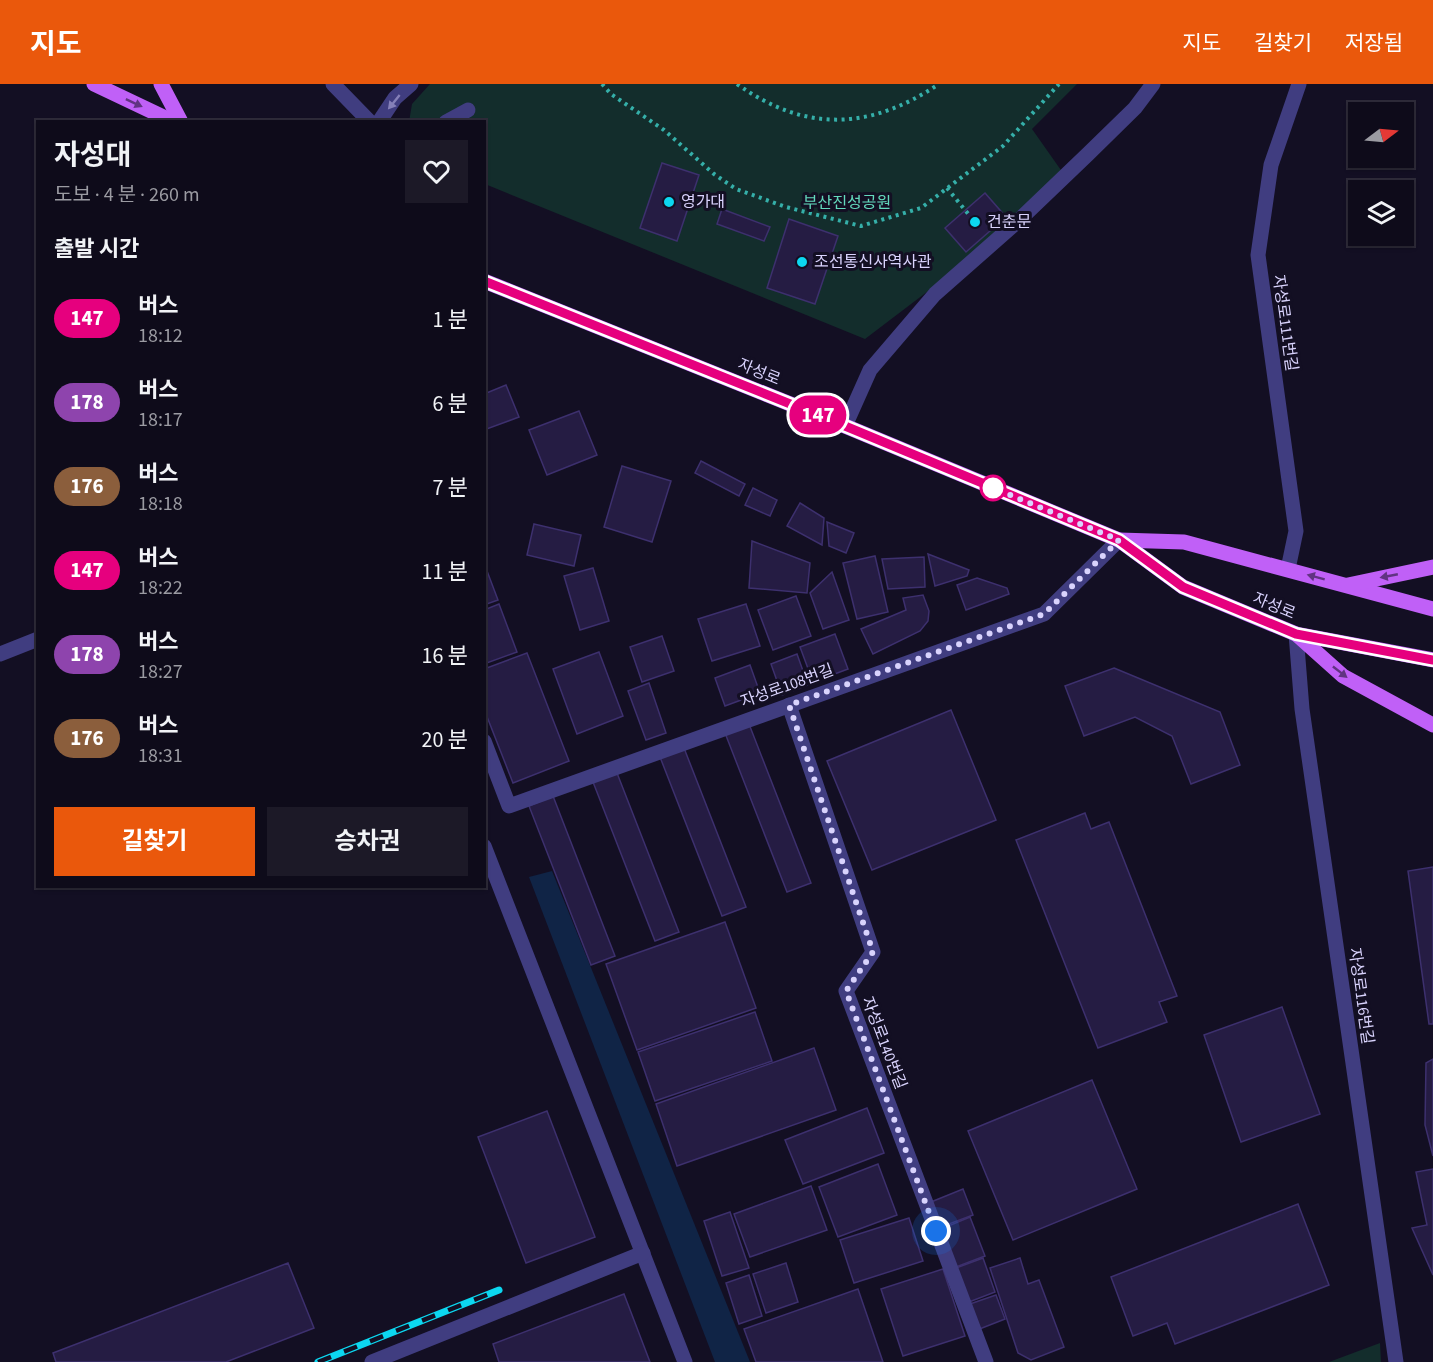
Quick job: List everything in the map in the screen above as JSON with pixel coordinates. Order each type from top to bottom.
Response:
[{"type":"main road","points":[[94,84],[170,120]]},
{"type":"main road","points":[[161,84],[181,120]]},
{"type":"main road","name":"자성로","points":[[486,282],[845,426],[1119,540],[1183,587],[1296,634],[1433,660]]},
{"type":"main road","name":"자성로","points":[[1119,540],[1184,542],[1433,609]]},
{"type":"main road","points":[[1345,585],[1433,567]]},
{"type":"main road","points":[[1296,634],[1343,676],[1433,725]]},
{"type":"street","points":[[333,84],[368,120]]},
{"type":"street","points":[[380,120],[395,98],[411,84]]},
{"type":"street","points":[[845,426],[870,370],[935,294],[993,243],[1135,108],[1153,84]]},
{"type":"street","name":"자성로111번길","points":[[1287,569],[1296,531],[1258,255],[1271,165],[1299,84]]},
{"type":"street","points":[[450,120],[468,110]]},
{"type":"street","name":"자성로108번길","points":[[486,746],[509,806],[1044,614],[1119,540]]},
{"type":"street","name":"자성로116번길","points":[[1296,634],[1302,709],[1396,1362]]},
{"type":"street","points":[[0,654],[36,640]]},
{"type":"street","name":"자성로140번길","points":[[789,705],[873,952],[846,991],[986,1362]]},
{"type":"street","points":[[486,851],[685,1362]]},
{"type":"street","points":[[372,1362],[643,1253]]},
{"type":"path","points":[[603,84],[611,94],[663,129],[736,189],[786,207],[861,226],[921,208],[1004,146],[1059,84]]},
{"type":"path","points":[[737,84],[771,105],[799,116],[837,122],[917,99],[939,84]]},
{"type":"path","points":[[947,188],[993,243]]},
{"type":"green space","name":"부산진성공원","points":[[430,84],[1077,84],[1032,129],[1063,173],[961,266],[865,339],[486,184],[486,120],[409,120],[412,104]]},
{"type":"green space","points":[[1380,1343],[1381,1362],[1329,1362]]},
{"type":"water","points":[[552,871],[750,1362],[715,1362],[529,877]]},
{"type":"building","name":"영가대","points":[[662,163],[699,175],[677,241],[640,228]]},
{"type":"building","name":"건춘문","points":[[985,193],[1006,217],[966,252],[945,228]]},
{"type":"building","points":[[722,209],[770,227],[764,241],[717,224]]},
{"type":"building","name":"조선통신사역사관","points":[[789,219],[838,236],[815,304],[767,288]]},
{"type":"building","points":[[506,385],[519,417],[486,429],[486,393]]},
{"type":"building","points":[[579,411],[597,455],[547,475],[529,430]]},
{"type":"building","points":[[701,461],[745,484],[739,496],[695,473]]},
{"type":"building","points":[[622,466],[671,481],[652,542],[604,527]]},
{"type":"building","points":[[753,488],[777,500],[770,516],[745,505]]},
{"type":"building","points":[[800,503],[824,518],[822,545],[787,526]]},
{"type":"building","points":[[827,522],[854,533],[846,553],[829,546]]},
{"type":"building","points":[[534,524],[581,535],[574,566],[527,555]]},
{"type":"building","points":[[752,541],[810,563],[807,593],[749,588]]},
{"type":"building","points":[[928,554],[969,570],[967,576],[935,586]]},
{"type":"building","points":[[875,556],[888,612],[857,619],[843,563]]},
{"type":"building","points":[[924,557],[925,587],[888,589],[882,559]]},
{"type":"building","points":[[486,568],[498,600],[486,604]]},
{"type":"building","points":[[593,568],[609,621],[580,630],[564,576]]},
{"type":"building","points":[[832,572],[849,620],[823,629],[810,593]]},
{"type":"building","points":[[977,578],[1007,588],[1009,594],[966,610],[957,585]]},
{"type":"building","points":[[923,595],[929,611],[928,621],[920,631],[873,654],[861,629],[906,610],[903,598]]},
{"type":"building","points":[[796,596],[811,636],[773,650],[758,610]]},
{"type":"building","points":[[499,604],[517,652],[486,663],[486,609]]},
{"type":"building","points":[[746,604],[760,646],[712,661],[698,619]]},
{"type":"building","points":[[835,634],[848,669],[813,682],[800,647]]},
{"type":"building","points":[[662,636],[674,671],[642,682],[630,647]]},
{"type":"building","points":[[599,652],[623,716],[577,734],[553,669]]},
{"type":"building","points":[[527,653],[569,761],[513,783],[486,714],[486,668]]},
{"type":"building","points":[[797,654],[808,685],[782,695],[771,664]]},
{"type":"building","points":[[750,665],[760,693],[725,706],[715,678]]},
{"type":"building","points":[[1114,668],[1220,712],[1240,765],[1191,784],[1172,736],[1135,717],[1084,736],[1065,686]]},
{"type":"building","points":[[649,683],[666,733],[646,740],[628,691]]},
{"type":"building","points":[[951,710],[996,820],[872,870],[827,761]]},
{"type":"building","points":[[749,724],[811,883],[787,892],[725,733]]},
{"type":"building","points":[[684,748],[746,907],[722,916],[660,757]]},
{"type":"building","points":[[617,773],[679,932],[655,941],[593,782]]},
{"type":"building","points":[[553,796],[615,956],[591,965],[529,806]]},
{"type":"building","points":[[1085,813],[1091,829],[1109,822],[1177,996],[1159,1002],[1167,1022],[1098,1048],[1016,840]]},
{"type":"building","points":[[1433,867],[1433,1024],[1429,1024],[1408,871]]},
{"type":"building","points":[[725,922],[756,1008],[637,1050],[606,964]]},
{"type":"building","points":[[1282,1007],[1320,1114],[1241,1142],[1204,1035]]},
{"type":"building","points":[[755,1012],[772,1061],[655,1101],[638,1052]]},
{"type":"building","points":[[814,1048],[836,1110],[677,1166],[656,1104]]},
{"type":"building","points":[[1433,1059],[1433,1156],[1425,1125],[1426,1063]]},
{"type":"building","points":[[1092,1080],[1137,1189],[1013,1240],[968,1131]]},
{"type":"building","points":[[867,1108],[884,1153],[803,1184],[785,1140]]},
{"type":"building","points":[[547,1111],[595,1237],[526,1263],[478,1137]]},
{"type":"building","points":[[878,1164],[897,1215],[838,1237],[819,1187]]},
{"type":"building","points":[[1433,1169],[1433,1275],[1412,1228],[1427,1225],[1416,1172]]},
{"type":"building","points":[[811,1186],[827,1230],[750,1257],[734,1214]]},
{"type":"building","points":[[963,1189],[973,1215],[941,1227],[931,1202]]},
{"type":"building","points":[[1298,1204],[1329,1285],[1175,1344],[1167,1323],[1133,1336],[1111,1277]]},
{"type":"building","points":[[730,1212],[749,1268],[722,1276],[704,1221]]},
{"type":"building","points":[[970,1217],[985,1256],[956,1267],[941,1229]]},
{"type":"building","points":[[909,1218],[923,1261],[854,1283],[840,1240]]},
{"type":"building","points":[[983,1258],[995,1292],[969,1302],[956,1268]]},
{"type":"building","points":[[1020,1258],[1028,1284],[1039,1280],[1064,1347],[1031,1360],[1018,1353],[990,1268]]},
{"type":"building","points":[[288,1263],[314,1328],[226,1362],[56,1362],[53,1353]]},
{"type":"building","points":[[786,1263],[798,1302],[766,1313],[753,1274]]},
{"type":"building","points":[[943,1269],[965,1336],[903,1356],[881,1289]]},
{"type":"building","points":[[749,1275],[762,1316],[739,1324],[726,1283]]},
{"type":"building","points":[[858,1289],[883,1362],[756,1362],[744,1329]]},
{"type":"building","points":[[624,1294],[650,1362],[499,1362],[493,1344]]},
{"type":"building","points":[[996,1295],[1005,1319],[977,1330],[967,1305]]},
{"type":"railway","points":[[318,1362],[499,1290]]},
{"type":"bus line","name":"147","points":[[486,282],[845,426],[1119,540],[1183,587],[1296,634],[1433,660]]},
{"type":"place","name":"영가대","points":[[669,202]]},
{"type":"place","name":"건춘문","points":[[975,222]]},
{"type":"place","name":"조선통신사역사관","points":[[802,262]]},
{"type":"route","points":[[936,1231],[846,991],[873,952],[789,705],[1044,614],[1119,540],[993,488]]}]
